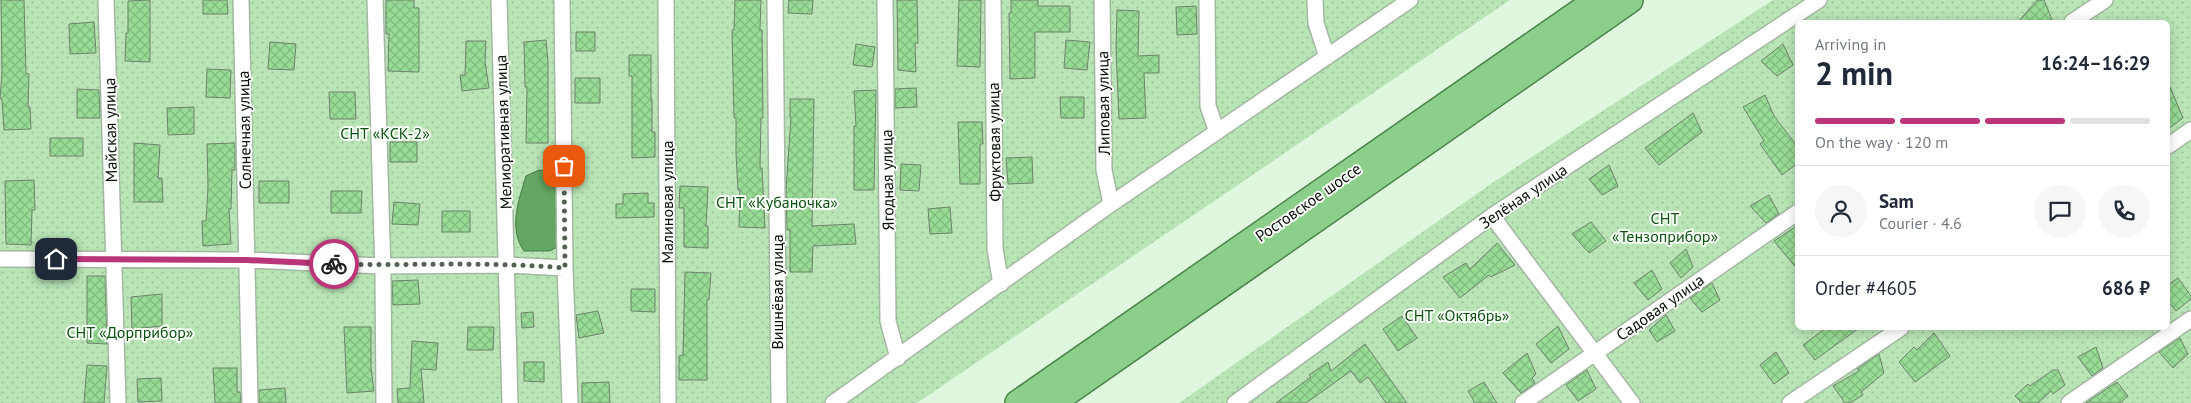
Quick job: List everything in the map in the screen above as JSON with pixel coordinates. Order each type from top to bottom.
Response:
[{"type":"highway","name":"Ростовское шоссе","points":[[1018,403],[1597,0]]},
{"type":"highway","name":"Ростовское шоссе","points":[[1052,403],[1630,0]]},
{"type":"street","name":"Майская улица","points":[[106,0],[113,259]]},
{"type":"street","name":"Солнечная улица","points":[[241,0],[250,403]]},
{"type":"street","points":[[375,0],[384,403]]},
{"type":"street","name":"Мелиоративная улица","points":[[499,0],[510,403]]},
{"type":"street","points":[[562,0],[565,268],[570,403]]},
{"type":"street","name":"Малиновая улица","points":[[666,0],[668,403]]},
{"type":"street","name":"Вишнёвая улица","points":[[775,0],[779,403]]},
{"type":"street","name":"Ягодная улица","points":[[885,0],[888,321],[898,358]]},
{"type":"street","name":"Фруктовая улица","points":[[993,0],[995,249],[1001,284]]},
{"type":"street","name":"Липовая улица","points":[[1102,0],[1104,170],[1111,204]]},
{"type":"street","points":[[1207,0],[1208,106],[1217,132]]},
{"type":"street","points":[[1315,0],[1316,23],[1327,57]]},
{"type":"street","points":[[833,403],[1111,204],[1410,0]]},
{"type":"street","name":"Зелёная улица","points":[[1235,403],[1492,216],[1819,0]]},
{"type":"street","points":[[2075,20],[2105,0]]},
{"type":"street","points":[[2170,145],[2191,130]]},
{"type":"street","name":"Садовая улица","points":[[1523,403],[1795,214]]},
{"type":"street","points":[[1492,216],[1632,403]]},
{"type":"street","points":[[0,259],[246,260],[382,266],[507,264],[565,268]]},
{"type":"street","points":[[113,259],[118,403]]},
{"type":"street","points":[[2069,403],[2191,319]]},
{"type":"street","points":[[1790,403],[1898,330]]},
{"type":"green space","points":[[0,0],[1510,0],[917,403],[0,403]]},
{"type":"green space","name":"СНТ «Тензоприбор»","points":[[1773,0],[2191,0],[2191,403],[1179,403],[1495,181]]},
{"type":"shaded area","points":[[539,170],[546,171],[552,175],[559,185],[560,198],[555,210],[558,226],[557,247],[550,251],[524,251],[517,233],[516,214],[526,176]]},
{"type":"building","points":[[1,0],[24,0],[26,73],[29,74],[28,107],[30,107],[31,129],[4,130],[2,99],[0,99],[2,73]]},
{"type":"building","points":[[150,0],[150,62],[125,61],[126,33],[128,33],[128,1]]},
{"type":"building","points":[[203,0],[227,0],[228,14],[203,14]]},
{"type":"building","points":[[386,0],[414,0],[414,8],[419,8],[419,72],[388,71],[389,34],[386,34]]},
{"type":"building","points":[[735,0],[761,0],[760,30],[762,30],[763,118],[761,118],[760,168],[762,168],[765,228],[739,227],[740,190],[738,190],[736,154],[736,118],[734,118],[732,30],[734,30]]},
{"type":"building","points":[[789,0],[813,0],[812,14],[788,13]]},
{"type":"building","points":[[897,0],[917,0],[918,43],[915,43],[916,72],[898,70]]},
{"type":"building","points":[[959,0],[981,0],[980,67],[957,66]]},
{"type":"building","points":[[1011,0],[1038,0],[1038,6],[1070,6],[1070,32],[1035,32],[1035,78],[1010,79],[1009,13],[1011,13]]},
{"type":"building","points":[[2037,0],[2044,0],[2052,20],[2020,20]]},
{"type":"building","points":[[1196,6],[1197,34],[1177,35],[1176,7]]},
{"type":"building","points":[[1117,10],[1139,11],[1138,56],[1159,55],[1159,73],[1144,73],[1146,118],[1119,119],[1116,48]]},
{"type":"building","points":[[94,22],[96,53],[70,54],[69,24]]},
{"type":"building","points":[[576,32],[595,32],[595,51],[576,51]]},
{"type":"building","points":[[546,40],[548,62],[548,143],[526,143],[527,87],[525,87],[524,42]]},
{"type":"building","points":[[1066,40],[1090,42],[1087,70],[1064,68]]},
{"type":"building","points":[[466,41],[486,41],[485,62],[489,88],[462,91],[460,75],[465,75]]},
{"type":"building","points":[[270,42],[296,44],[294,70],[268,69]]},
{"type":"building","points":[[856,44],[875,47],[872,67],[853,65]]},
{"type":"building","points":[[1783,44],[1793,65],[1777,76],[1761,61]]},
{"type":"building","points":[[629,55],[651,55],[652,132],[655,132],[655,157],[632,158],[632,76],[629,76]]},
{"type":"building","points":[[207,69],[231,70],[230,98],[206,97]]},
{"type":"building","points":[[575,78],[600,78],[600,103],[575,103]]},
{"type":"building","points":[[2170,87],[2183,118],[2170,128]]},
{"type":"building","points":[[916,88],[917,107],[895,108],[895,89]]},
{"type":"building","points":[[77,89],[99,90],[100,118],[77,118]]},
{"type":"building","points":[[876,90],[874,190],[854,190],[854,126],[856,126],[854,91]]},
{"type":"building","points":[[329,92],[355,92],[356,119],[330,119]]},
{"type":"building","points":[[1765,95],[1774,116],[1795,143],[1795,165],[1782,175],[1760,144],[1764,141],[1743,107]]},
{"type":"building","points":[[1060,97],[1084,97],[1084,118],[1061,118]]},
{"type":"building","points":[[790,99],[814,99],[812,226],[854,224],[856,244],[813,246],[812,272],[790,272],[790,230],[787,230],[786,190],[791,117]]},
{"type":"building","points":[[194,107],[194,134],[168,135],[167,108]]},
{"type":"building","points":[[1693,113],[1702,132],[1659,165],[1645,148]]},
{"type":"building","points":[[958,122],[982,122],[983,144],[980,144],[980,184],[960,184]]},
{"type":"building","points":[[50,138],[83,138],[83,156],[50,156]]},
{"type":"building","points":[[390,142],[417,142],[417,162],[390,162]]},
{"type":"building","points":[[134,143],[160,145],[158,178],[162,178],[163,202],[134,202]]},
{"type":"building","points":[[235,143],[235,170],[232,170],[231,209],[229,209],[231,244],[203,246],[202,221],[206,221],[208,187],[207,144]]},
{"type":"building","points":[[1032,157],[1033,183],[1008,184],[1006,158]]},
{"type":"building","points":[[901,164],[921,165],[919,191],[900,190]]},
{"type":"building","points":[[1609,165],[1618,186],[1602,195],[1589,179]]},
{"type":"building","points":[[34,180],[35,210],[32,210],[31,245],[6,244],[5,181]]},
{"type":"building","points":[[259,181],[289,181],[289,203],[259,203]]},
{"type":"building","points":[[680,186],[708,187],[706,226],[708,226],[708,248],[684,247],[684,208],[679,208]]},
{"type":"building","points":[[331,191],[362,191],[361,213],[331,213]]},
{"type":"building","points":[[648,193],[648,203],[654,203],[654,217],[616,218],[616,204],[623,204],[623,194]]},
{"type":"building","points":[[1769,195],[1779,214],[1766,223],[1750,206]]},
{"type":"building","points":[[394,202],[420,204],[418,225],[392,224]]},
{"type":"building","points":[[950,207],[952,233],[930,234],[928,209]]},
{"type":"building","points":[[442,211],[470,211],[470,232],[442,232]]},
{"type":"building","points":[[1591,222],[1606,241],[1589,253],[1572,234]]},
{"type":"building","points":[[1795,227],[1795,266],[1774,241]]},
{"type":"building","points":[[1497,243],[1515,265],[1491,277],[1489,275],[1460,298],[1443,277],[1466,263],[1470,269]]},
{"type":"building","points":[[1686,249],[1693,267],[1681,278],[1670,263]]},
{"type":"building","points":[[1652,270],[1662,289],[1648,300],[1634,283]]},
{"type":"building","points":[[685,272],[711,273],[709,300],[707,300],[707,380],[679,380],[679,356],[683,355]]},
{"type":"building","points":[[87,276],[105,276],[107,344],[87,343]]},
{"type":"building","points":[[2178,278],[2191,296],[2191,299],[2176,311],[2170,304],[2170,284]]},
{"type":"building","points":[[418,280],[420,304],[393,305],[392,281]]},
{"type":"building","points":[[1712,283],[1720,300],[1702,312],[1690,298]]},
{"type":"building","points":[[631,289],[655,289],[655,312],[631,311]]},
{"type":"building","points":[[162,294],[162,326],[132,329],[131,297]]},
{"type":"building","points":[[598,311],[604,333],[579,338],[576,315]]},
{"type":"building","points":[[533,312],[534,327],[522,328],[521,313]]},
{"type":"building","points":[[1666,315],[1675,331],[1657,342],[1649,330]]},
{"type":"building","points":[[1402,316],[1417,338],[1398,351],[1383,329]]},
{"type":"building","points":[[1558,326],[1569,349],[1551,363],[1536,344]]},
{"type":"building","points":[[344,327],[371,327],[371,368],[374,391],[347,393]]},
{"type":"building","points":[[468,327],[494,327],[493,350],[467,350]]},
{"type":"building","points":[[1823,330],[1856,330],[1815,360],[1803,345]]},
{"type":"building","points":[[1934,333],[1950,356],[1915,382],[1899,362],[1914,347],[1917,350]]},
{"type":"building","points":[[2180,338],[2188,354],[2173,368],[2159,352]]},
{"type":"building","points":[[412,341],[438,343],[436,370],[421,369],[424,403],[398,403],[397,389],[410,388]]},
{"type":"building","points":[[1365,344],[1407,403],[1386,403],[1368,377],[1360,383],[1351,371],[1306,403],[1276,403],[1311,377],[1309,375],[1328,362],[1331,371]]},
{"type":"building","points":[[2096,347],[2103,368],[2092,376],[2078,357]]},
{"type":"building","points":[[1776,352],[1789,373],[1774,384],[1760,365]]},
{"type":"building","points":[[1527,353],[1536,374],[1532,378],[1535,383],[1521,393],[1503,373]]},
{"type":"building","points":[[1879,354],[1884,373],[1861,392],[1863,395],[1850,403],[1845,403],[1833,386],[1859,371],[1857,369]]},
{"type":"building","points":[[524,362],[544,362],[544,382],[524,381]]},
{"type":"building","points":[[87,365],[107,366],[104,403],[84,403]]},
{"type":"building","points":[[213,368],[237,368],[237,392],[240,392],[241,403],[215,403]]},
{"type":"building","points":[[1587,370],[1596,389],[1578,401],[1566,385]]},
{"type":"building","points":[[2053,370],[2058,370],[2065,385],[2053,394],[2051,391],[2038,403],[2022,403],[2015,396],[2028,384],[2030,386]]},
{"type":"building","points":[[161,378],[162,401],[138,402],[137,379]]},
{"type":"building","points":[[609,382],[610,403],[582,403],[582,383]]},
{"type":"building","points":[[1484,382],[1497,403],[1475,403],[1468,391]]},
{"type":"building","points":[[2117,382],[2128,396],[2120,403],[2086,403]]},
{"type":"building","points":[[285,388],[286,403],[259,403],[259,390]]},
{"type":"way so far","points":[[334,264],[382,266],[507,264],[565,268],[564,166]]},
{"type":"route","points":[[56,259],[246,260],[334,264]]},
{"type":"park label","name":"СНТ «КСК-2»","points":[[385,133]]},
{"type":"park label","name":"СНТ «Кубаночка»","points":[[777,202]]},
{"type":"park label","name":"СНТ «Октябрь»","points":[[1457,315]]},
{"type":"park label","name":"СНТ «Дорприбор»","points":[[130,332]]}]
